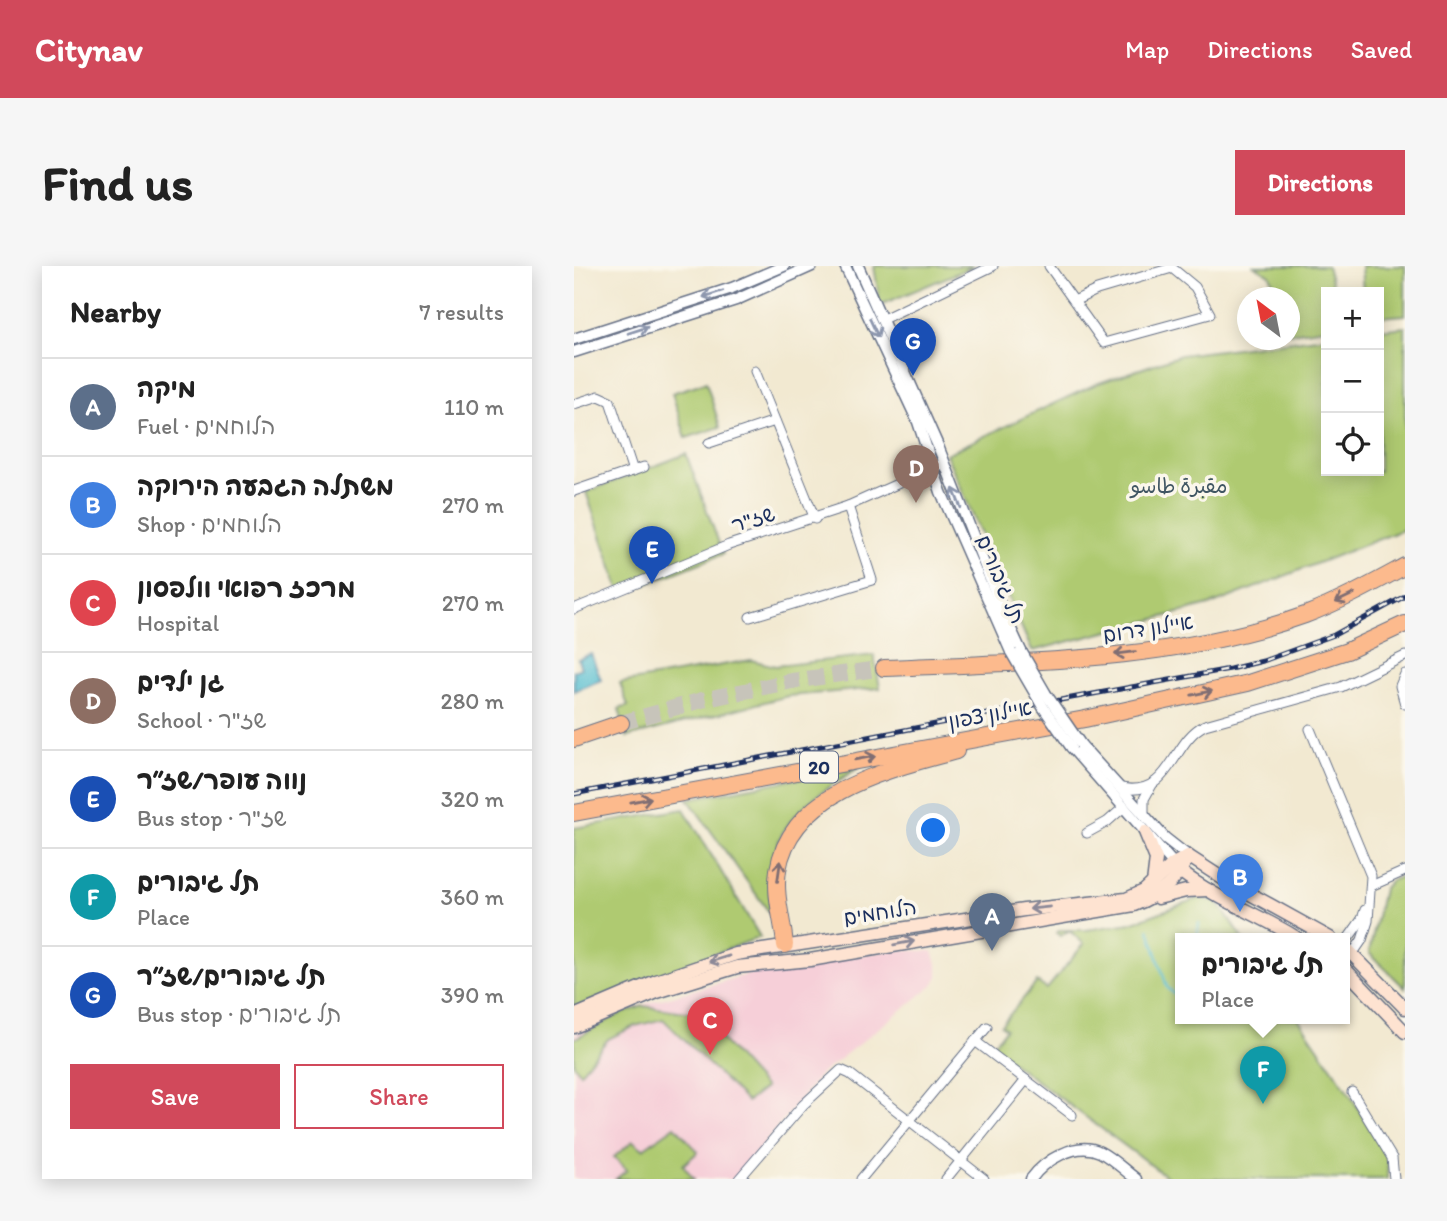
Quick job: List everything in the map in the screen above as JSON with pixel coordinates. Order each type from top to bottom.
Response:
[{"type":"highway","name":"איילון דרום","points":[[884,668],[1097,657],[1239,634],[1271,626],[1326,606],[1405,566]]},
{"type":"highway","name":"איילון צפון","points":[[574,813],[1063,722],[1248,683],[1373,640],[1405,626]]},
{"type":"highway","points":[[785,945],[777,888],[780,859],[797,828],[819,807],[850,785],[871,776],[1063,722]]},
{"type":"highway","points":[[574,733],[619,724],[574,739]]},
{"type":"main road","points":[[1145,832],[1156,859],[1153,884]]},
{"type":"main road","name":"הלוחמים","points":[[574,1027],[698,977],[737,967],[810,960],[1135,905],[1158,894],[1188,856]]},
{"type":"main road","points":[[1188,856],[1225,880],[1321,933]]},
{"type":"main road","name":"הלוחמים","points":[[574,1016],[702,964],[736,954],[1024,910],[1126,899],[1136,896],[1177,868]]},
{"type":"main road","points":[[1177,868],[1208,890],[1289,933]]},
{"type":"main road","points":[[1135,905],[1176,892],[1208,890]]},
{"type":"main road","points":[[772,962],[784,955],[785,945]]},
{"type":"main road","points":[[1350,953],[1405,1008]]},
{"type":"main road","points":[[1350,974],[1405,1032]]},
{"type":"street","points":[[574,352],[736,300],[812,266]]},
{"type":"street","name":"תל גיבורים","points":[[845,266],[918,422],[932,468],[1043,707],[1177,868]]},
{"type":"street","name":"תל גיבורים","points":[[858,266],[944,463],[1016,651]]},
{"type":"street","points":[[868,266],[881,315],[993,266]]},
{"type":"street","points":[[1049,266],[1074,301],[1104,343],[1210,314],[1195,287],[1172,268],[1097,290],[1074,301]]},
{"type":"street","points":[[574,339],[720,292],[778,267]]},
{"type":"street","points":[[755,371],[815,519]]},
{"type":"street","points":[[574,404],[599,396],[611,401],[633,471]]},
{"type":"street","points":[[709,443],[775,421]]},
{"type":"street","name":"שז\"ר","points":[[574,609],[729,545],[848,506],[944,463]]},
{"type":"street","points":[[574,491],[644,467]]},
{"type":"street","points":[[750,617],[872,580],[848,506]]},
{"type":"street","points":[[1121,788],[1136,790],[1154,782],[1168,770],[1198,728],[1341,687],[1405,656]]},
{"type":"street","points":[[1405,674],[1400,685],[1405,704]]},
{"type":"street","points":[[1310,729],[1371,876],[1365,931],[1362,940],[1350,948]]},
{"type":"street","name":"תל גיבורים","points":[[1076,746],[1121,788],[1165,838],[1188,856]]},
{"type":"street","points":[[1144,815],[1144,799],[1154,782]]},
{"type":"street","points":[[1087,833],[1124,807]]},
{"type":"street","points":[[1371,886],[1405,871]]},
{"type":"street","points":[[861,1179],[986,1027]]},
{"type":"street","points":[[975,1041],[1072,1115]]},
{"type":"street","points":[[739,1179],[803,1105],[841,1070],[850,1073],[984,1179]]},
{"type":"street","points":[[946,1179],[1026,1080]]},
{"type":"street","points":[[1352,1092],[1392,1158],[1394,1179]]},
{"type":"street","points":[[1031,1179],[1056,1157],[1076,1150],[1093,1149],[1136,1179]]},
{"type":"shaded area","points":[[894,950],[933,951],[938,976],[933,985],[821,1074],[735,1179],[574,1179],[576,1033],[620,1011],[767,969]]},
{"type":"green space","points":[[874,266],[974,266],[880,305]]},
{"type":"green space","points":[[1255,266],[1327,266],[1333,287],[1321,287],[1321,329],[1300,332],[1300,287],[1275,287],[1270,275]]},
{"type":"green space","points":[[1361,266],[1405,266],[1405,315],[1384,317],[1384,287],[1363,287]]},
{"type":"green space","name":"مقبرة طاسو","points":[[1405,327],[1405,529],[1213,604],[1032,651],[946,454],[1096,384],[1181,355],[1237,348],[1300,350],[1300,340],[1321,338],[1321,476],[1384,476],[1384,329]]},
{"type":"green space","points":[[706,382],[720,427],[686,438],[672,393]]},
{"type":"green space","points":[[686,454],[723,554],[621,594],[586,492]]},
{"type":"green space","points":[[874,655],[880,688],[788,696],[627,737],[619,709],[628,706],[620,683],[751,660],[775,666]]},
{"type":"green space","points":[[860,767],[817,796],[788,825],[778,842],[772,862],[771,915],[688,799]]},
{"type":"green space","points":[[684,809],[760,937],[574,1008],[574,828]]},
{"type":"green space","points":[[1405,875],[1405,988],[1369,953],[1383,889],[1390,881]]},
{"type":"green space","points":[[1199,898],[1216,901],[1239,933],[1175,933],[1175,1024],[1302,1024],[1349,1093],[1388,1159],[1387,1179],[1170,1179],[991,1047],[1006,1029],[1001,1025],[1037,982],[1047,989],[1084,944],[1071,932],[1061,936],[1057,933],[1060,930],[1086,930],[1131,923]]},
{"type":"green space","points":[[643,1006],[692,1013],[704,1020],[765,1088],[747,1102],[663,1019],[635,1026],[608,1039],[580,1073],[574,1064],[574,1039],[618,1015]]},
{"type":"green space","points":[[675,1126],[698,1152],[683,1165],[694,1179],[616,1179],[627,1170],[614,1157],[633,1141],[643,1149]]},
{"type":"water","points":[[591,654],[601,680],[574,691],[574,671],[581,668],[578,659]]},
{"type":"waterway","points":[[1198,933],[1199,923]]},
{"type":"waterway","points":[[1149,929],[1167,987],[1175,995]]},
{"type":"tunnel","points":[[621,723],[702,700],[792,681],[884,668]]},
{"type":"railway","points":[[574,794],[1230,669],[1263,661],[1334,635],[1405,596]]},
{"type":"place","name":"תל גיבורים/שז״ר","points":[[913,376]]},
{"type":"place","name":"גן ילדים","points":[[916,503]]},
{"type":"place","name":"נווה עופר/שז״ר","points":[[652,584]]},
{"type":"place","name":"משתלה הגבעה הירוקה","points":[[1240,912]]},
{"type":"place","name":"מיקה","points":[[992,951]]},
{"type":"place","name":"מרכז רפואי וולפסון","points":[[710,1055]]},
{"type":"place","name":"תל גיבורים","points":[[1263,1104]]}]
